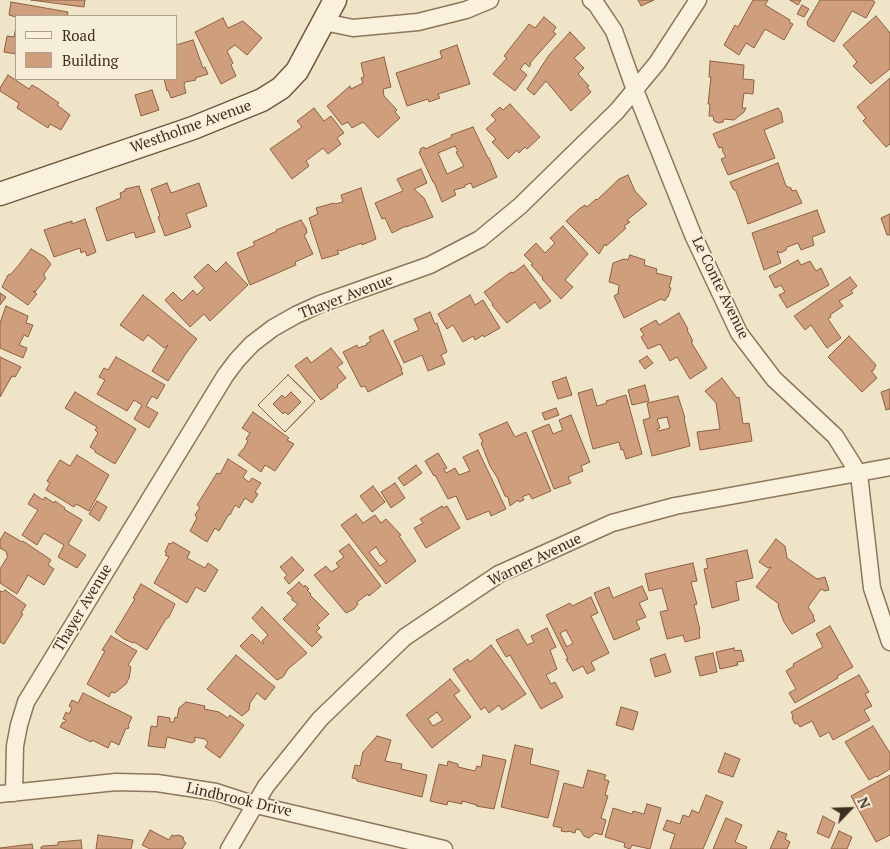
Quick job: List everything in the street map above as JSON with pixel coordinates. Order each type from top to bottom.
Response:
[{"type":"street","name":"Westholme Avenue","points":[[0,194],[193,128],[262,100],[281,88],[297,70],[335,0]]},
{"type":"street","points":[[324,22],[353,28],[418,22],[466,10],[490,0]]},
{"type":"street","name":"Le Conte Avenue","points":[[591,0],[596,4],[614,31],[634,90],[693,235],[739,333],[774,379],[835,436],[859,474],[872,588],[890,642]]},
{"type":"street","name":"Thayer Avenue","points":[[7,793],[19,725],[26,702],[220,384],[237,360],[252,344],[272,328],[296,315],[320,304],[430,265],[480,239],[520,206],[618,111],[657,62],[698,0]]},
{"type":"street","name":"Warner Avenue","points":[[229,849],[266,786],[320,719],[405,637],[499,574],[612,523],[675,506],[890,467]]},
{"type":"street","name":"Lindbrook Drive","points":[[7,793],[116,782],[157,782],[216,792],[256,805],[444,849]]},
{"type":"building","points":[[31,0],[85,0],[84,7]]},
{"type":"building","points":[[638,0],[654,0],[641,6]]},
{"type":"building","points":[[753,0],[768,0],[765,5],[790,20],[789,22],[793,24],[784,40],[765,29],[754,48],[746,43],[739,55],[724,45],[735,25],[738,27]]},
{"type":"building","points":[[790,0],[801,0],[798,5]]},
{"type":"building","points":[[820,0],[872,0],[875,2],[866,18],[852,11],[834,42],[808,26],[807,22]]},
{"type":"building","points":[[11,2],[68,12],[67,15],[15,15],[15,17],[9,15]]},
{"type":"building","points":[[802,5],[809,9],[804,17],[797,14]]},
{"type":"building","points":[[876,16],[890,33],[890,69],[871,84],[853,66],[857,62],[843,45]]},
{"type":"building","points":[[544,17],[556,27],[553,32],[556,34],[530,63],[529,67],[525,63],[520,69],[527,75],[515,91],[493,74],[507,58],[504,56],[529,24],[535,28]]},
{"type":"building","points":[[223,18],[228,28],[243,21],[262,38],[247,55],[235,45],[227,51],[233,63],[231,65],[236,76],[221,84],[195,32]]},
{"type":"building","points":[[15,32],[15,54],[4,52],[7,36],[14,37]]},
{"type":"building","points":[[570,32],[585,48],[574,58],[584,68],[578,74],[589,86],[587,87],[591,92],[571,111],[546,81],[534,95],[527,89],[549,55]]},
{"type":"building","points":[[193,40],[203,68],[205,67],[208,74],[195,78],[196,80],[185,82],[186,93],[171,98],[164,80],[178,80],[178,44]]},
{"type":"building","points":[[457,45],[470,84],[438,94],[440,98],[429,102],[428,99],[407,106],[396,73],[442,58],[440,51]]},
{"type":"building","points":[[384,57],[391,87],[383,89],[384,96],[397,110],[395,112],[400,118],[378,138],[363,122],[352,128],[348,122],[342,125],[327,106],[350,86],[351,89],[363,83],[361,78],[364,77],[361,63]]},
{"type":"building","points":[[710,61],[744,65],[743,79],[754,80],[753,94],[744,93],[742,108],[746,108],[744,112],[734,120],[724,119],[723,122],[718,123],[714,121],[713,116],[709,116]]},
{"type":"building","points":[[8,75],[29,89],[32,85],[39,89],[59,103],[57,105],[70,115],[61,130],[50,124],[48,128],[17,108],[19,103],[0,91]]},
{"type":"building","points":[[890,78],[890,144],[886,147],[863,121],[866,118],[857,107]]},
{"type":"building","points":[[152,90],[159,110],[141,116],[135,95]]},
{"type":"building","points":[[510,104],[540,137],[527,149],[525,147],[519,153],[517,150],[508,159],[492,142],[496,139],[486,129],[496,120],[491,115],[500,107],[503,110]]},
{"type":"building","points":[[314,108],[324,121],[331,116],[344,133],[337,138],[341,144],[328,154],[323,148],[306,161],[309,166],[292,179],[270,149],[302,127],[297,121]]},
{"type":"building","points":[[778,108],[783,122],[764,130],[775,158],[728,175],[721,159],[726,157],[722,147],[719,148],[713,134]]},
{"type":"building","points":[[473,127],[497,177],[473,188],[471,183],[454,190],[456,195],[442,202],[419,152],[424,147],[425,149],[452,137],[451,135]],"holes":[[[455,146],[458,151],[456,152],[464,166],[447,174],[438,153]]]},
{"type":"building","points":[[778,163],[786,186],[791,188],[792,191],[796,190],[802,203],[748,224],[736,191],[730,182]]},
{"type":"building","points":[[421,169],[427,183],[414,189],[424,198],[433,217],[392,233],[385,218],[382,219],[375,203],[403,191],[397,179]]},
{"type":"building","points":[[628,175],[635,191],[647,204],[627,220],[630,222],[624,226],[626,228],[606,246],[605,244],[599,254],[566,221],[579,209],[585,205],[587,207],[597,200],[619,179]]},
{"type":"building","points":[[167,183],[171,193],[199,183],[207,206],[186,214],[191,227],[165,236],[151,189]]},
{"type":"building","points":[[139,186],[155,232],[136,238],[134,232],[107,241],[96,208],[121,198],[120,193],[125,191],[125,189]]},
{"type":"building","points":[[361,188],[376,239],[362,245],[362,243],[340,251],[337,250],[339,254],[322,259],[309,218],[318,214],[316,208],[343,202],[341,195]]},
{"type":"building","points":[[817,210],[825,232],[812,237],[814,245],[801,250],[798,243],[787,247],[786,250],[780,253],[777,251],[781,263],[764,270],[752,233]]},
{"type":"building","points":[[890,214],[890,235],[887,235],[881,218]]},
{"type":"building","points":[[85,219],[96,252],[87,256],[85,251],[81,253],[80,248],[54,257],[44,230]]},
{"type":"building","points":[[301,220],[307,233],[304,235],[313,254],[295,262],[296,265],[250,285],[237,253],[255,245],[253,242],[276,230]]},
{"type":"building","points":[[563,226],[588,254],[565,280],[573,287],[561,299],[542,279],[531,265],[533,264],[524,255],[536,243],[545,253],[555,243],[550,238]]},
{"type":"building","points":[[31,249],[45,257],[51,264],[44,274],[46,278],[35,292],[33,291],[37,294],[28,305],[2,287],[8,275],[11,274]]},
{"type":"building","points":[[630,255],[645,260],[644,265],[657,269],[656,273],[672,277],[669,287],[671,288],[665,301],[661,299],[624,318],[614,296],[619,293],[619,285],[609,282],[613,263],[624,259],[628,260]]},
{"type":"building","points":[[798,260],[801,265],[810,261],[816,271],[821,268],[829,285],[787,308],[779,295],[785,292],[781,285],[775,288],[769,276]]},
{"type":"building","points":[[226,262],[248,285],[210,321],[204,314],[190,327],[165,300],[173,292],[182,301],[193,290],[197,295],[204,288],[194,277],[208,264],[216,272]]},
{"type":"building","points":[[524,265],[551,301],[540,309],[535,302],[507,323],[484,292]]},
{"type":"building","points":[[850,277],[857,286],[851,291],[853,293],[839,301],[843,306],[830,315],[831,317],[828,319],[841,338],[827,348],[811,325],[805,330],[794,316]]},
{"type":"building","points":[[0,293],[6,297],[0,305]]},
{"type":"building","points":[[143,295],[197,339],[168,381],[152,371],[168,345],[164,348],[148,335],[143,341],[120,325]]},
{"type":"building","points":[[470,295],[475,305],[483,300],[500,328],[484,337],[483,335],[475,340],[473,336],[463,342],[453,325],[447,329],[438,314]]},
{"type":"building","points":[[6,306],[28,316],[26,323],[33,325],[28,337],[24,335],[19,345],[27,348],[23,358],[0,348],[0,323]]},
{"type":"building","points":[[430,312],[435,324],[437,323],[447,352],[441,355],[445,364],[428,371],[422,355],[404,363],[394,341],[419,330],[414,319]]},
{"type":"building","points":[[679,313],[693,341],[691,342],[707,368],[690,379],[677,357],[670,361],[660,344],[648,349],[641,337],[644,335],[640,329],[656,320],[659,325]]},
{"type":"building","points":[[383,330],[403,374],[368,392],[365,386],[361,387],[343,352],[357,345],[358,348],[367,345],[371,341],[369,337]]},
{"type":"building","points":[[849,336],[876,365],[873,371],[871,371],[877,378],[862,392],[828,357]]},
{"type":"building","points":[[331,348],[343,363],[337,367],[346,378],[321,400],[295,366],[307,357],[311,363]]},
{"type":"building","points":[[647,356],[653,363],[645,369],[639,361]]},
{"type":"building","points":[[0,357],[21,367],[15,377],[12,376],[0,397]]},
{"type":"building","points":[[116,357],[165,385],[157,399],[152,396],[146,406],[158,413],[149,428],[134,419],[142,405],[134,400],[127,411],[97,394],[105,380],[99,377],[104,368],[108,370]]},
{"type":"building","points":[[288,375],[315,401],[285,432],[258,405]],"holes":[[[291,392],[301,402],[288,415],[285,412],[283,414],[273,404],[282,395],[285,398]]]},
{"type":"building","points":[[288,375],[315,401],[285,432],[258,405]]},
{"type":"building","points":[[566,377],[572,395],[558,399],[552,382]]},
{"type":"building","points":[[722,378],[737,398],[739,397],[743,424],[749,423],[752,441],[700,450],[697,432],[720,429],[716,403],[705,391]]},
{"type":"building","points":[[645,385],[649,401],[632,405],[628,390]]},
{"type":"building","points":[[592,389],[597,406],[626,395],[642,454],[626,459],[619,442],[593,449],[578,393]]},
{"type":"building","points":[[890,389],[890,409],[886,410],[881,392]]},
{"type":"building","points":[[75,392],[136,429],[115,464],[90,447],[98,433],[95,430],[97,427],[65,408]]},
{"type":"building","points":[[678,396],[685,418],[690,446],[652,456],[643,420],[650,418],[647,403]],"holes":[[[667,417],[670,428],[658,431],[657,429],[660,428],[657,419]]]},
{"type":"building","points":[[556,408],[559,415],[545,420],[542,413]]},
{"type":"building","points":[[253,412],[289,438],[287,440],[294,444],[275,471],[265,465],[261,472],[238,455],[248,441],[246,439],[250,433],[242,428]]},
{"type":"building","points":[[571,415],[590,462],[581,466],[583,471],[568,477],[571,483],[554,489],[532,431],[549,424],[553,434],[563,430],[559,420]]},
{"type":"building","points":[[507,422],[515,437],[526,432],[551,491],[532,499],[529,494],[522,497],[524,500],[519,502],[518,500],[510,506],[508,497],[505,496],[490,466],[479,434]]},
{"type":"building","points":[[478,450],[506,509],[491,516],[489,511],[467,520],[456,496],[448,499],[425,461],[438,453],[447,468],[444,469],[446,473],[455,468],[459,475],[470,471],[463,457]]},
{"type":"building","points":[[77,455],[109,475],[89,511],[76,504],[74,507],[46,490],[50,483],[47,481],[60,460],[70,466]]},
{"type":"building","points":[[228,459],[247,471],[243,477],[246,480],[249,482],[252,478],[261,483],[255,492],[258,494],[252,503],[245,498],[239,508],[235,505],[219,531],[215,528],[207,542],[190,531],[197,518],[195,515],[200,507],[197,505],[217,473],[220,474]]},
{"type":"building","points":[[416,465],[422,473],[404,486],[398,478]]},
{"type":"building","points":[[395,483],[405,498],[391,508],[381,492]]},
{"type":"building","points":[[373,486],[385,502],[372,512],[360,496]]},
{"type":"building","points":[[34,494],[43,500],[45,497],[54,503],[55,501],[82,520],[68,544],[86,555],[77,568],[58,557],[64,545],[44,533],[37,545],[22,535],[38,510],[28,504]]},
{"type":"building","points":[[97,501],[107,507],[99,521],[89,514]]},
{"type":"building","points":[[442,506],[443,508],[447,506],[460,528],[426,548],[414,528],[423,523],[420,519]]},
{"type":"building","points":[[356,514],[363,523],[375,515],[381,523],[386,519],[401,535],[399,536],[416,561],[386,584],[341,525]],"holes":[[[376,547],[387,561],[380,566],[369,552]]]},
{"type":"building","points":[[5,532],[23,541],[51,560],[48,565],[54,569],[44,585],[28,575],[17,594],[0,583],[0,569],[8,556],[7,552],[0,548],[0,540]]},
{"type":"building","points":[[776,539],[785,546],[787,558],[817,579],[825,577],[829,590],[821,589],[808,607],[815,621],[792,634],[784,622],[779,604],[756,587],[771,567],[768,568],[759,562]]},
{"type":"building","points":[[173,542],[190,552],[187,558],[205,568],[208,563],[218,570],[205,592],[196,587],[187,603],[154,583],[169,557],[165,555],[167,553],[165,552],[169,543]]},
{"type":"building","points":[[349,544],[381,586],[369,596],[368,594],[357,602],[358,604],[354,609],[346,613],[314,575],[326,566],[331,572],[339,567],[336,563],[344,557],[339,551]]},
{"type":"building","points":[[747,550],[753,578],[736,582],[739,600],[712,608],[704,569],[708,568],[706,559]]},
{"type":"building","points":[[292,557],[304,570],[289,584],[284,578],[287,575],[280,567]]},
{"type":"building","points":[[693,563],[697,581],[691,582],[697,604],[694,605],[700,638],[685,642],[683,635],[667,639],[660,612],[668,610],[662,588],[649,591],[645,574]]},
{"type":"building","points":[[299,582],[309,589],[307,590],[310,595],[329,614],[317,625],[320,628],[316,632],[322,637],[312,647],[283,619],[298,604],[287,593]]},
{"type":"building","points":[[141,584],[175,604],[169,617],[147,650],[134,642],[124,639],[115,632],[135,599],[133,598]]},
{"type":"building","points":[[642,586],[648,599],[639,603],[646,617],[636,621],[640,629],[614,640],[594,593],[609,587],[613,598]]},
{"type":"building","points":[[5,590],[26,605],[21,613],[23,614],[4,644],[0,642],[0,591],[3,592]]},
{"type":"building","points":[[591,597],[598,613],[591,616],[609,653],[591,662],[595,670],[587,674],[583,666],[573,671],[546,615],[570,603],[572,606]],"holes":[[[566,630],[573,643],[567,647],[560,633]]]},
{"type":"building","points":[[262,607],[307,653],[288,669],[283,677],[277,680],[240,646],[252,634],[264,643],[262,641],[268,635],[252,618]]},
{"type":"building","points":[[830,626],[853,667],[795,703],[789,693],[796,689],[786,671],[794,666],[793,664],[823,647],[816,634]]},
{"type":"building","points":[[547,628],[556,647],[550,650],[557,669],[546,675],[551,684],[555,682],[563,697],[541,709],[510,655],[506,657],[496,640],[518,629],[527,645],[534,642],[531,636]]},
{"type":"building","points":[[111,636],[137,651],[128,665],[131,667],[126,684],[115,693],[111,692],[109,697],[87,684],[105,651],[102,650]]},
{"type":"building","points":[[491,645],[526,694],[502,710],[499,705],[489,713],[485,707],[481,710],[453,669],[468,659],[470,662]]},
{"type":"building","points":[[734,648],[734,651],[741,650],[744,661],[737,662],[738,665],[720,669],[716,652]]},
{"type":"building","points":[[713,653],[717,672],[700,676],[695,657]]},
{"type":"building","points":[[665,654],[671,672],[655,677],[650,659]]},
{"type":"building","points":[[236,655],[275,687],[265,700],[257,693],[250,703],[249,710],[242,716],[207,689]]},
{"type":"building","points":[[859,675],[869,692],[865,694],[872,706],[864,710],[870,720],[833,740],[829,732],[820,737],[812,721],[800,727],[797,723],[795,724],[791,712]]},
{"type":"building","points":[[450,679],[460,691],[454,695],[471,717],[432,748],[406,715]],"holes":[[[437,712],[443,720],[433,726],[428,719]]]},
{"type":"building","points":[[83,693],[132,717],[119,745],[111,741],[108,748],[60,727],[66,720],[63,719],[66,712],[69,714],[72,708],[69,706],[72,700],[78,703]]},
{"type":"building","points":[[186,702],[205,706],[204,709],[219,712],[228,718],[230,715],[244,725],[220,758],[205,747],[208,743],[205,739],[195,737],[195,741],[192,743],[167,737],[165,748],[148,746],[151,726],[157,727],[158,716],[170,718],[170,722],[174,722],[179,708]]},
{"type":"building","points":[[621,707],[638,712],[633,730],[616,725]]},
{"type":"building","points":[[873,726],[890,753],[890,769],[869,780],[845,742]]},
{"type":"building","points":[[377,736],[391,740],[385,761],[402,764],[401,769],[427,775],[422,797],[357,781],[357,779],[352,778],[355,765],[360,766],[363,752]]},
{"type":"building","points":[[515,745],[533,749],[530,764],[559,771],[548,818],[501,807]]},
{"type":"building","points":[[725,753],[740,759],[733,777],[718,772]]},
{"type":"building","points":[[483,755],[506,760],[494,809],[462,801],[462,804],[448,801],[447,805],[430,801],[439,764],[447,766],[448,761],[458,764],[458,767],[475,771],[477,766],[481,767]]},
{"type":"building","points":[[588,770],[606,775],[604,779],[609,781],[605,795],[608,796],[601,818],[606,820],[602,835],[595,833],[589,838],[584,836],[580,830],[576,829],[575,833],[567,832],[561,831],[562,828],[553,826],[564,783],[583,788]]},
{"type":"building","points":[[890,775],[890,835],[876,842],[851,796]]},
{"type":"building","points":[[706,795],[723,802],[703,849],[670,849],[675,834],[663,830],[667,820],[680,824],[683,815],[689,817],[692,810],[699,813]]},
{"type":"building","points":[[647,804],[661,808],[650,849],[632,845],[630,849],[624,847],[625,843],[605,837],[613,808],[632,814],[633,811],[644,814]]},
{"type":"building","points":[[823,816],[835,823],[829,838],[817,833]]},
{"type":"building","points":[[726,818],[742,825],[735,842],[747,847],[746,849],[713,849]]},
{"type":"building","points":[[150,830],[169,840],[172,835],[179,835],[183,837],[186,843],[182,849],[150,849],[142,845]]},
{"type":"building","points":[[778,831],[787,834],[785,839],[790,842],[787,849],[770,849]]},
{"type":"building","points":[[839,831],[852,837],[847,849],[831,849]]},
{"type":"building","points":[[98,835],[133,840],[131,849],[96,849]]},
{"type":"building","points":[[81,840],[82,849],[41,849],[43,846],[58,845],[58,842]]},
{"type":"building","points":[[32,844],[33,849],[0,849],[0,848]]}]
